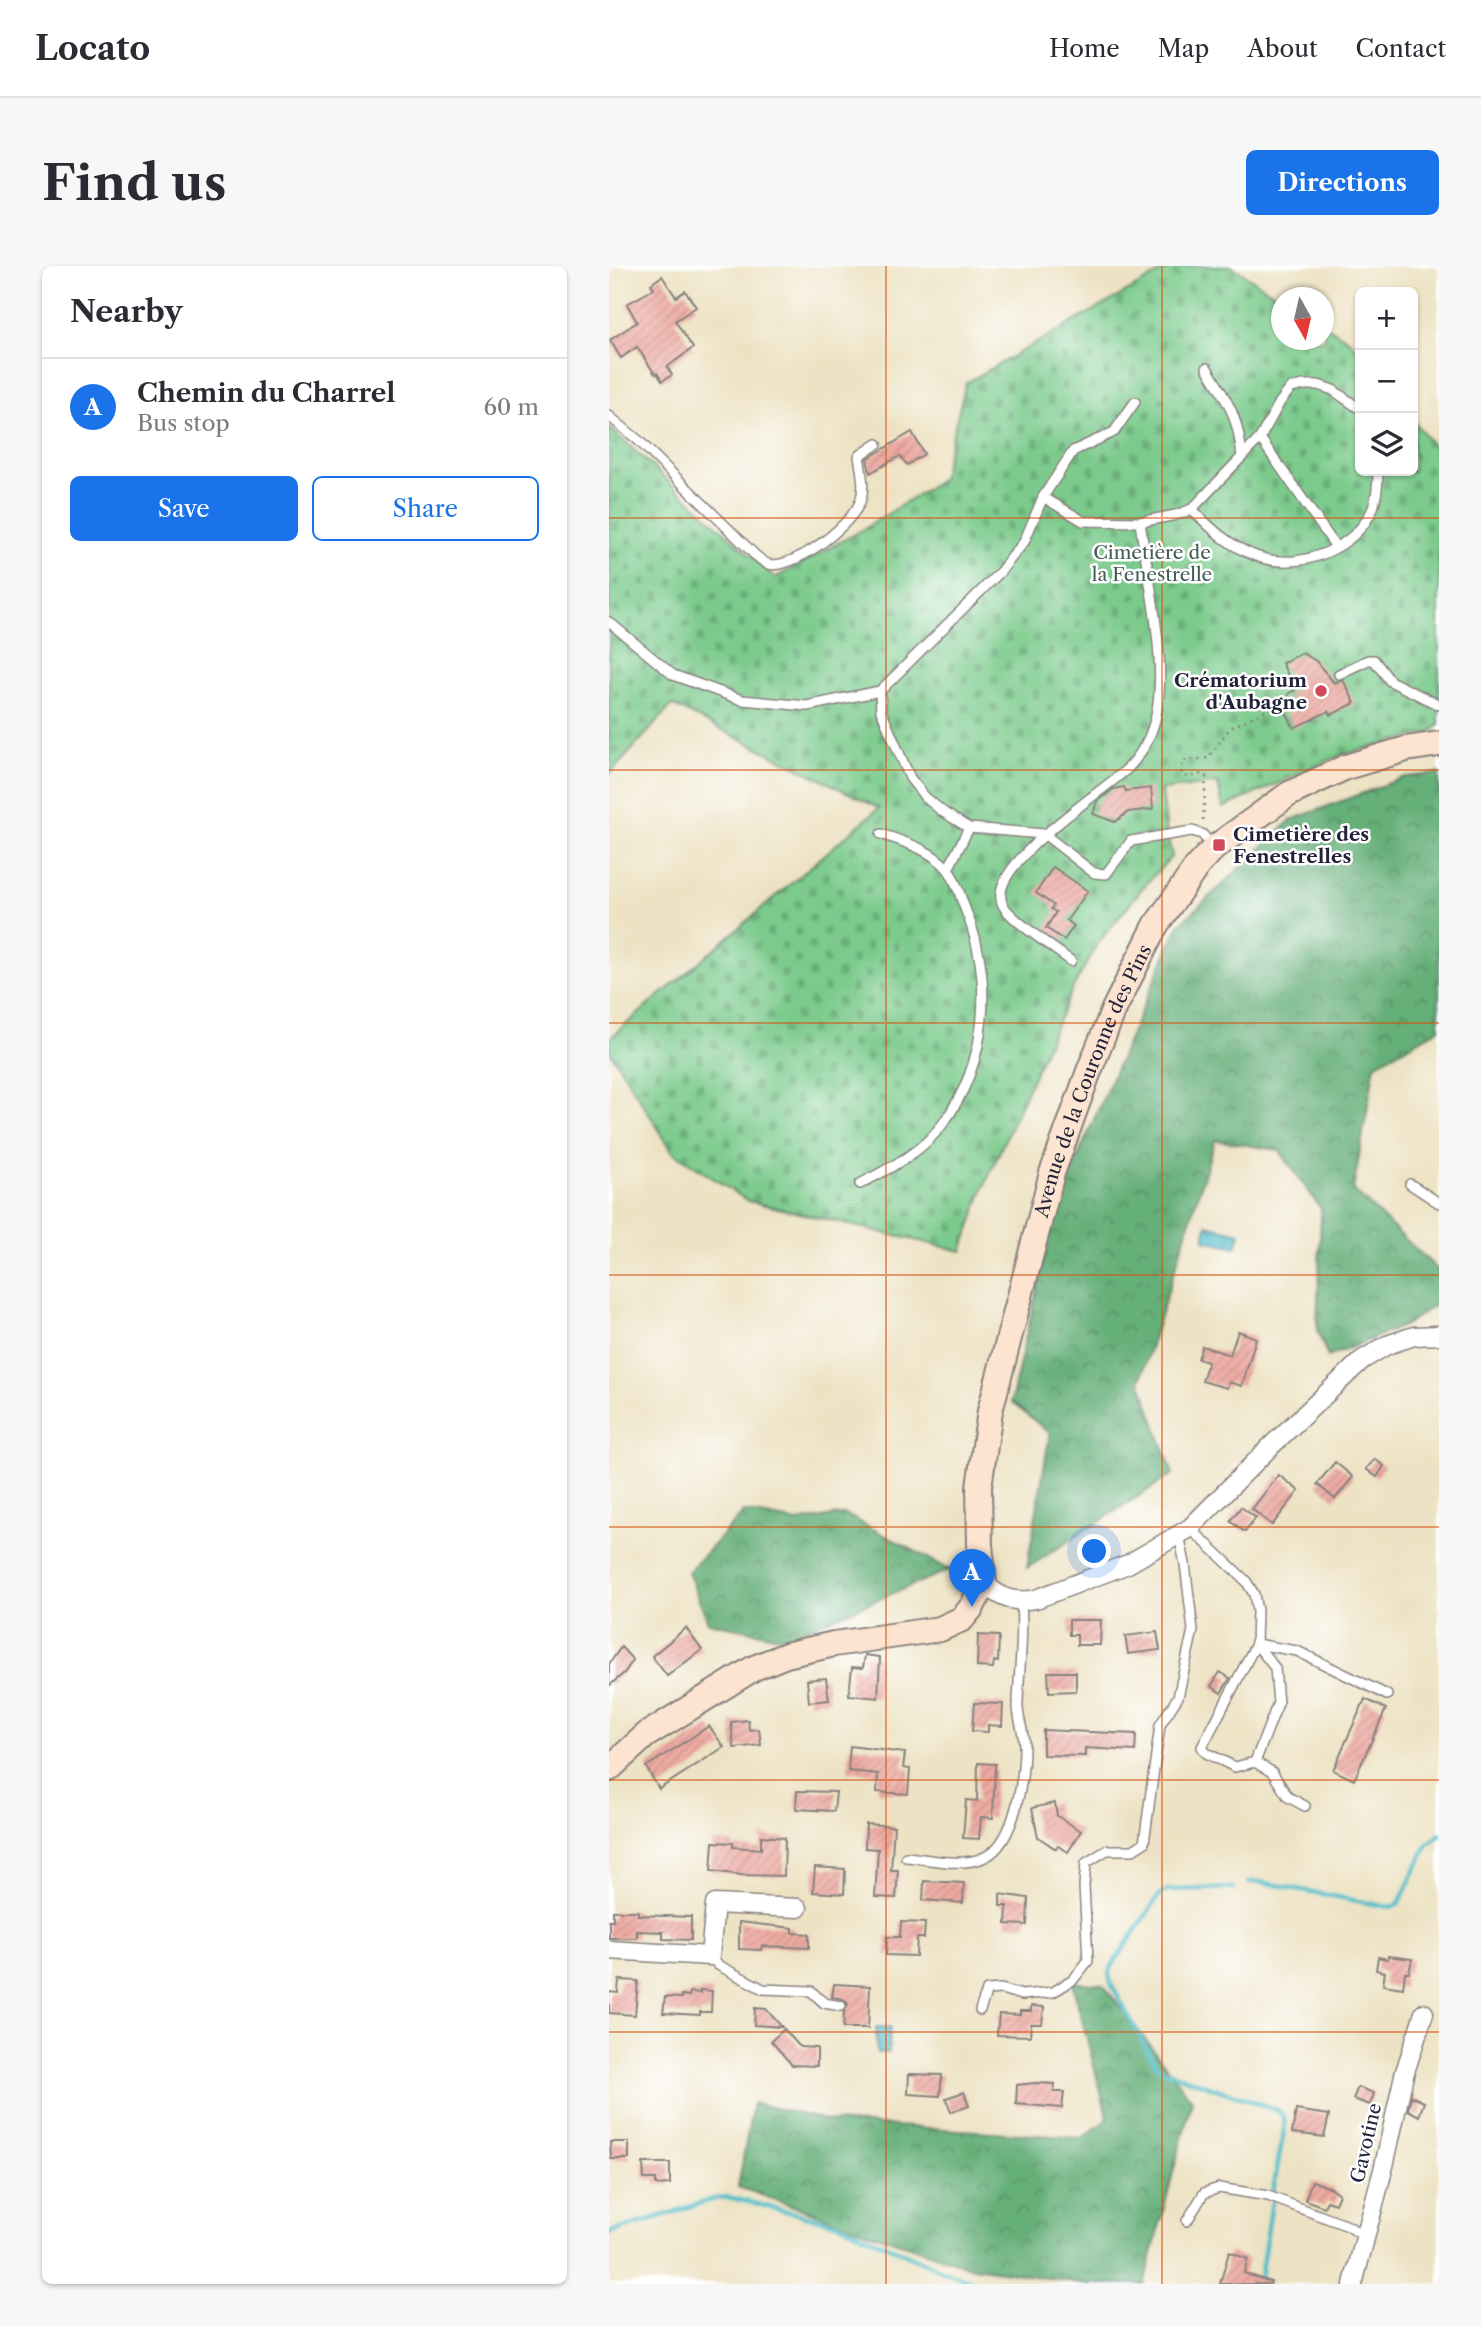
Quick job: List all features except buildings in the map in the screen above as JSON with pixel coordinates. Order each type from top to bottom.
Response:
[{"type":"street","name":"Avenue de la Couronne des Pins","points":[[984,1583],[979,1487],[990,1411],[1052,1173],[1089,1071],[1127,981],[1156,925],[1198,865],[1208,841],[1289,794],[1346,767],[1406,749],[1439,744]]},
{"type":"street","points":[[609,1769],[646,1735],[754,1668],[786,1654],[834,1644],[922,1633],[950,1626],[962,1619],[972,1607],[984,1583],[1004,1599],[1021,1602],[1128,1564],[1184,1531],[1362,1360],[1387,1345],[1414,1336],[1439,1335]]},
{"type":"street","points":[[609,1950],[710,1956],[716,1904],[798,1908]]},
{"type":"street","name":"Gavotine","points":[[1353,2284],[1384,2166],[1404,2075],[1424,2013]]},
{"type":"lane","points":[[1207,368],[1233,412],[1239,430],[1242,457]]},
{"type":"lane","points":[[1043,497],[1083,521],[1140,522],[1176,515],[1192,509],[1261,438],[1280,402],[1291,388],[1318,385],[1333,390],[1355,406]]},
{"type":"lane","points":[[609,622],[673,675],[742,700],[807,706],[880,691],[1000,572],[1024,542],[1043,497],[1073,451],[1114,432],[1135,402]]},
{"type":"lane","points":[[609,416],[638,440],[755,555],[768,564],[797,559],[849,522],[861,501],[863,482],[859,457],[877,444]]},
{"type":"lane","points":[[1261,438],[1336,547]]},
{"type":"lane","points":[[1192,509],[1222,538],[1245,552],[1263,558],[1295,562],[1336,547],[1361,527],[1372,511],[1377,496],[1378,476]]},
{"type":"lane","points":[[1071,961],[1012,916],[1002,903],[1002,887],[1007,874],[1044,834],[1128,768],[1139,754],[1155,719],[1160,701],[1160,659],[1140,522]]},
{"type":"lane","points":[[1339,674],[1368,660],[1374,660],[1390,681],[1439,705]]},
{"type":"lane","points":[[880,691],[881,711],[909,778],[925,797],[969,828],[1044,834],[1094,873],[1106,874],[1131,841],[1192,831],[1208,841]]},
{"type":"lane","points":[[948,869],[969,828]]},
{"type":"lane","points":[[860,1184],[912,1155],[940,1127],[960,1095],[980,1041],[984,1015],[982,968],[973,927],[948,869],[932,855],[881,834]]},
{"type":"lane","points":[[1410,1184],[1439,1203]]},
{"type":"lane","points":[[1184,1531],[1246,1581],[1257,1611],[1256,1644],[1202,1747],[1206,1753],[1235,1768],[1255,1762],[1272,1772],[1288,1797],[1305,1807]]},
{"type":"lane","points":[[980,2010],[987,1990],[1000,1989],[1021,1995],[1053,1992],[1073,1980],[1088,1961],[1084,1886],[1086,1863],[1107,1850],[1133,1850],[1143,1843],[1160,1725],[1178,1697],[1193,1630],[1184,1531]]},
{"type":"lane","points":[[906,1857],[963,1863],[986,1857],[1002,1843],[1011,1829],[1024,1744],[1017,1707],[1023,1628],[1021,1602]]},
{"type":"lane","points":[[1256,1644],[1297,1651],[1387,1695]]},
{"type":"lane","points":[[1255,1762],[1278,1703],[1275,1668],[1256,1644]]},
{"type":"lane","points":[[710,1956],[718,1965],[763,1989],[811,1991],[824,2003],[841,2006]]},
{"type":"lane","points":[[1187,2221],[1204,2193],[1219,2188],[1288,2202],[1348,2226],[1365,2237]]},
{"type":"path","points":[[1208,841],[1206,778],[1202,774],[1184,776],[1181,771],[1183,761],[1208,758],[1230,728],[1285,701]]},
{"type":"green space","name":"Cimetière de la Fenestrelle","points":[[1172,266],[1231,266],[1271,292],[1271,350],[1334,350],[1334,331],[1350,341],[1355,348],[1355,476],[1418,476],[1418,426],[1439,453],[1439,725],[1431,732],[1341,755],[1223,808],[1218,783],[1162,790],[1172,856],[1099,942],[1072,989],[983,1189],[962,1251],[748,1201],[673,1152],[609,1050],[609,1039],[879,808],[672,705],[609,775],[609,427],[775,578],[864,529],[941,480],[966,383]]},
{"type":"green space","points":[[1439,773],[1439,1029],[1375,1065],[1353,1190],[1439,1271],[1439,1302],[1405,1325],[1328,1357],[1317,1330],[1321,1209],[1279,1150],[1215,1140],[1140,1381],[1173,1474],[1027,1568],[1050,1433],[1011,1402],[1055,1209],[1178,926],[1291,820],[1405,777]]},
{"type":"green space","points":[[744,1512],[798,1522],[845,1514],[950,1570],[784,1638],[708,1622],[688,1572]]},
{"type":"green space","points":[[1072,1982],[1103,1985],[1192,2100],[1144,2284],[1089,2284],[967,2266],[738,2187],[753,2103],[833,2122],[1082,2138],[1108,2119]]},
{"type":"water","points":[[1207,1225],[1240,1233],[1236,1247],[1204,1240]]},
{"type":"water","points":[[876,2027],[890,2027],[889,2053],[877,2053]]},
{"type":"waterway","points":[[1249,1882],[1261,1882],[1389,1907],[1398,1905],[1428,1844],[1439,1835]]},
{"type":"waterway","points":[[1234,1888],[1167,1890],[1160,1894],[1109,1974],[1111,1984],[1155,2064],[1162,2070],[1277,2110],[1283,2116],[1285,2125],[1273,2191]]},
{"type":"waterway","points":[[609,2233],[717,2198],[728,2197],[839,2224],[941,2270],[979,2284]]},
{"type":"waterway","points":[[1259,2284],[1272,2202]]},
{"type":"place","name":"Crématorium d'Aubagne","points":[[1321,691]]},
{"type":"place","name":"Cimetière des Fenestrelles","points":[[1219,845]]},
{"type":"place","name":"Chemin du Charrel","points":[[972,1607]]}]
